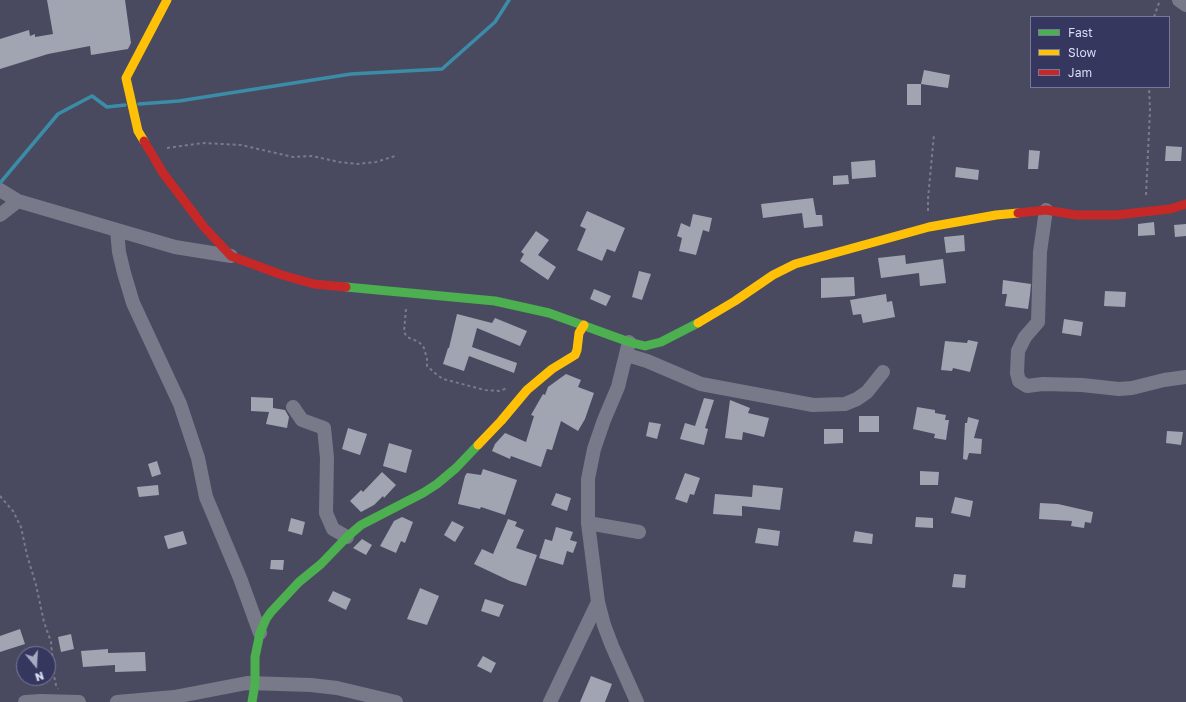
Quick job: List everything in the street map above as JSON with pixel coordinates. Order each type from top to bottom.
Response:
[{"type":"street","points":[[167,0],[126,78],[138,131],[163,173],[204,227],[231,256]]},
{"type":"street","points":[[1179,0],[1186,5]]},
{"type":"street","points":[[0,215],[9,195],[175,247],[231,256],[282,275],[314,284],[495,301],[549,313],[584,325],[647,361],[701,384],[813,405],[845,404],[857,399],[867,392],[883,372]]},
{"type":"street","points":[[628,349],[661,342],[705,320],[772,275],[794,264],[929,227],[996,215],[1046,210],[1076,215],[1116,215],[1170,209],[1186,204]]},
{"type":"street","points":[[1046,210],[1040,252],[1038,322],[1025,337],[1018,351],[1017,373],[1019,380],[1027,386],[1043,384],[1082,385],[1119,389],[1132,388],[1164,380],[1186,377]]},
{"type":"street","points":[[117,230],[122,266],[133,303],[180,404],[198,458],[206,497],[240,578],[260,633]]},
{"type":"street","points":[[252,702],[255,684],[255,657],[260,633],[266,619],[282,599],[299,582],[321,564],[346,537],[361,525],[423,493],[437,484],[456,468],[527,390],[552,369],[575,355],[579,333],[584,325]]},
{"type":"street","points":[[628,349],[618,387],[594,449],[588,479],[588,523],[598,602],[612,646],[638,702]]},
{"type":"street","points":[[293,407],[302,420],[324,428],[327,458],[326,513],[334,529],[346,537]]},
{"type":"street","points":[[588,523],[639,532]]},
{"type":"street","points":[[550,702],[598,602]]},
{"type":"street","points":[[117,702],[174,697],[236,685],[255,684],[311,685],[371,695],[396,702]]},
{"type":"street","points":[[25,702],[76,702]]},
{"type":"path","points":[[1154,16],[1160,0]]},
{"type":"path","points":[[1146,212],[1149,88]]},
{"type":"path","points":[[929,227],[928,199],[934,134]]},
{"type":"path","points":[[150,152],[178,146],[203,143],[242,146],[292,157],[312,156],[338,162],[357,164],[376,162],[395,156]]},
{"type":"path","points":[[408,293],[404,332],[407,337],[419,342],[424,348],[427,366],[443,379],[454,382],[493,391],[500,391],[508,388]]},
{"type":"path","points":[[0,496],[13,510],[21,527],[26,555],[36,585],[44,622],[51,642],[53,655],[52,665],[56,685],[63,694],[76,702]]},
{"type":"building","points":[[47,0],[125,0],[131,43],[128,49],[91,55],[90,46],[48,54],[0,69],[0,39],[29,30],[30,36],[35,34],[35,37],[53,34]]},
{"type":"building","points":[[924,70],[950,75],[948,88],[921,84]]},
{"type":"building","points":[[907,84],[921,84],[921,105],[907,105]]},
{"type":"building","points":[[1166,146],[1182,147],[1181,161],[1165,161]]},
{"type":"building","points":[[1029,150],[1040,151],[1038,169],[1028,169]]},
{"type":"building","points":[[875,160],[876,177],[852,179],[851,162]]},
{"type":"building","points":[[956,167],[979,170],[978,180],[955,177]]},
{"type":"building","points":[[848,175],[849,184],[833,185],[833,176]]},
{"type":"building","points":[[813,198],[816,215],[822,215],[823,226],[804,228],[802,213],[763,218],[761,204]]},
{"type":"building","points":[[587,211],[625,228],[615,252],[607,249],[602,261],[577,250],[586,229],[580,226]]},
{"type":"building","points":[[693,214],[712,218],[709,232],[703,230],[696,255],[679,251],[682,238],[677,236],[681,223],[690,227]]},
{"type":"building","points":[[1154,222],[1155,235],[1138,236],[1138,224]]},
{"type":"building","points":[[1186,224],[1186,236],[1175,237],[1174,225]]},
{"type":"building","points":[[536,231],[549,240],[538,255],[556,267],[548,280],[520,261],[524,254],[521,252]]},
{"type":"building","points":[[964,235],[965,251],[946,253],[944,237]]},
{"type":"building","points":[[905,255],[906,264],[943,259],[946,283],[920,286],[919,273],[881,278],[878,258]]},
{"type":"building","points":[[639,271],[651,274],[642,300],[632,297]]},
{"type":"building","points":[[854,277],[855,296],[821,298],[821,278]]},
{"type":"building","points":[[1003,280],[1031,284],[1028,309],[1005,306],[1007,294],[1002,294]]},
{"type":"building","points":[[594,289],[611,296],[606,306],[590,299]]},
{"type":"building","points":[[1105,291],[1126,292],[1125,307],[1104,306]]},
{"type":"building","points":[[886,294],[887,302],[892,301],[895,317],[863,323],[861,314],[853,315],[850,300]]},
{"type":"building","points":[[457,314],[492,323],[495,318],[527,331],[520,346],[477,328],[472,347],[517,363],[514,373],[469,356],[464,371],[443,364],[449,348]]},
{"type":"building","points":[[1064,319],[1083,322],[1081,336],[1062,333]]},
{"type":"building","points":[[968,340],[978,342],[970,372],[953,368],[952,371],[941,370],[945,341],[967,343]]},
{"type":"building","points":[[566,374],[581,380],[578,387],[594,393],[585,419],[578,431],[561,421],[552,450],[547,449],[541,467],[511,456],[510,459],[492,451],[495,444],[505,433],[526,442],[534,416],[531,415],[543,394],[545,395],[548,387]]},
{"type":"building","points":[[251,397],[273,398],[273,408],[285,410],[289,417],[287,428],[266,424],[269,412],[251,411]]},
{"type":"building","points":[[704,398],[714,400],[705,428],[708,429],[704,445],[680,439],[685,423],[695,426]]},
{"type":"building","points":[[730,400],[750,408],[748,413],[769,418],[764,437],[743,432],[742,440],[725,438]]},
{"type":"building","points":[[917,407],[935,410],[935,413],[946,415],[945,420],[949,420],[946,440],[934,438],[935,434],[913,429]]},
{"type":"building","points":[[859,416],[879,416],[879,432],[859,432]]},
{"type":"building","points":[[968,417],[979,420],[974,438],[982,439],[981,454],[969,453],[967,460],[963,459],[965,423],[967,423]]},
{"type":"building","points":[[649,422],[661,424],[657,439],[646,436]]},
{"type":"building","points":[[348,428],[367,434],[360,455],[342,449]]},
{"type":"building","points":[[824,429],[843,429],[843,443],[824,444]]},
{"type":"building","points":[[1167,431],[1183,432],[1181,445],[1166,443]]},
{"type":"building","points":[[389,443],[412,450],[406,473],[383,466]]},
{"type":"building","points":[[157,461],[161,474],[152,477],[148,464]]},
{"type":"building","points":[[483,469],[517,480],[505,515],[481,507],[480,509],[458,504],[467,473],[481,475]]},
{"type":"building","points":[[920,471],[939,472],[938,485],[920,485]]},
{"type":"building","points":[[382,472],[396,485],[384,498],[383,496],[374,505],[361,512],[350,501],[361,490],[363,492]]},
{"type":"building","points":[[685,473],[700,478],[694,495],[690,494],[687,503],[675,499]]},
{"type":"building","points":[[158,485],[159,495],[139,497],[137,487]]},
{"type":"building","points":[[753,485],[783,488],[780,510],[742,506],[742,516],[713,514],[715,494],[752,497]]},
{"type":"building","points":[[556,493],[571,498],[567,511],[551,505]]},
{"type":"building","points":[[955,497],[973,501],[970,517],[951,513]]},
{"type":"building","points":[[1040,503],[1058,504],[1093,512],[1091,523],[1085,522],[1084,528],[1071,526],[1072,521],[1039,519]]},
{"type":"building","points":[[402,517],[413,522],[405,543],[401,541],[396,553],[380,546],[394,521]]},
{"type":"building","points":[[916,517],[933,518],[933,528],[915,527]]},
{"type":"building","points":[[291,518],[305,522],[302,535],[288,531]]},
{"type":"building","points":[[508,519],[517,522],[515,526],[524,530],[516,548],[537,555],[526,586],[510,581],[474,564],[482,549],[493,554]]},
{"type":"building","points":[[452,521],[464,527],[455,542],[444,535]]},
{"type":"building","points":[[556,527],[573,532],[570,540],[577,542],[573,553],[567,551],[563,565],[539,558],[545,539],[552,541]]},
{"type":"building","points":[[758,528],[780,531],[778,546],[755,543]]},
{"type":"building","points":[[183,531],[187,544],[168,549],[164,536]]},
{"type":"building","points":[[855,531],[873,534],[872,544],[853,542]]},
{"type":"building","points":[[362,539],[372,545],[366,555],[353,548]]},
{"type":"building","points":[[271,560],[284,560],[283,570],[270,569]]},
{"type":"building","points":[[954,574],[966,575],[965,588],[952,587]]},
{"type":"building","points":[[420,588],[439,596],[427,625],[407,619]]},
{"type":"building","points":[[333,591],[351,599],[346,610],[328,601]]},
{"type":"building","points":[[485,599],[504,605],[499,617],[481,611]]},
{"type":"building","points":[[20,629],[25,644],[0,652],[0,636]]},
{"type":"building","points":[[71,634],[74,649],[61,652],[58,637]]},
{"type":"building","points":[[108,649],[108,653],[145,652],[146,671],[115,672],[115,665],[83,667],[81,651]]},
{"type":"building","points":[[483,656],[496,663],[491,673],[477,666]]},
{"type":"building","points":[[591,676],[612,684],[605,702],[580,702]]},
{"type":"waterway","points":[[139,104],[179,101],[351,74],[442,69],[495,22],[509,0]]},
{"type":"waterway","points":[[0,183],[58,114],[92,96],[107,107],[125,105]]},
{"type":"traffic: fast","points":[[346,287],[495,301],[549,313],[629,342],[645,346],[661,342],[698,323]]},
{"type":"traffic: fast","points":[[252,702],[255,684],[255,657],[260,633],[271,612],[299,582],[321,564],[361,525],[423,493],[437,484],[456,468],[478,445]]},
{"type":"traffic: slow","points":[[144,141],[138,131],[126,78],[167,0]]},
{"type":"traffic: slow","points":[[698,323],[735,301],[773,275],[795,264],[929,227],[996,215],[1018,213]]},
{"type":"traffic: slow","points":[[478,445],[501,421],[527,390],[552,369],[575,355],[579,333],[584,325]]},
{"type":"traffic: jam","points":[[144,141],[163,173],[204,227],[231,256],[282,275],[314,284],[346,287]]},
{"type":"traffic: jam","points":[[1018,213],[1046,210],[1076,215],[1116,215],[1170,209],[1186,204]]}]
